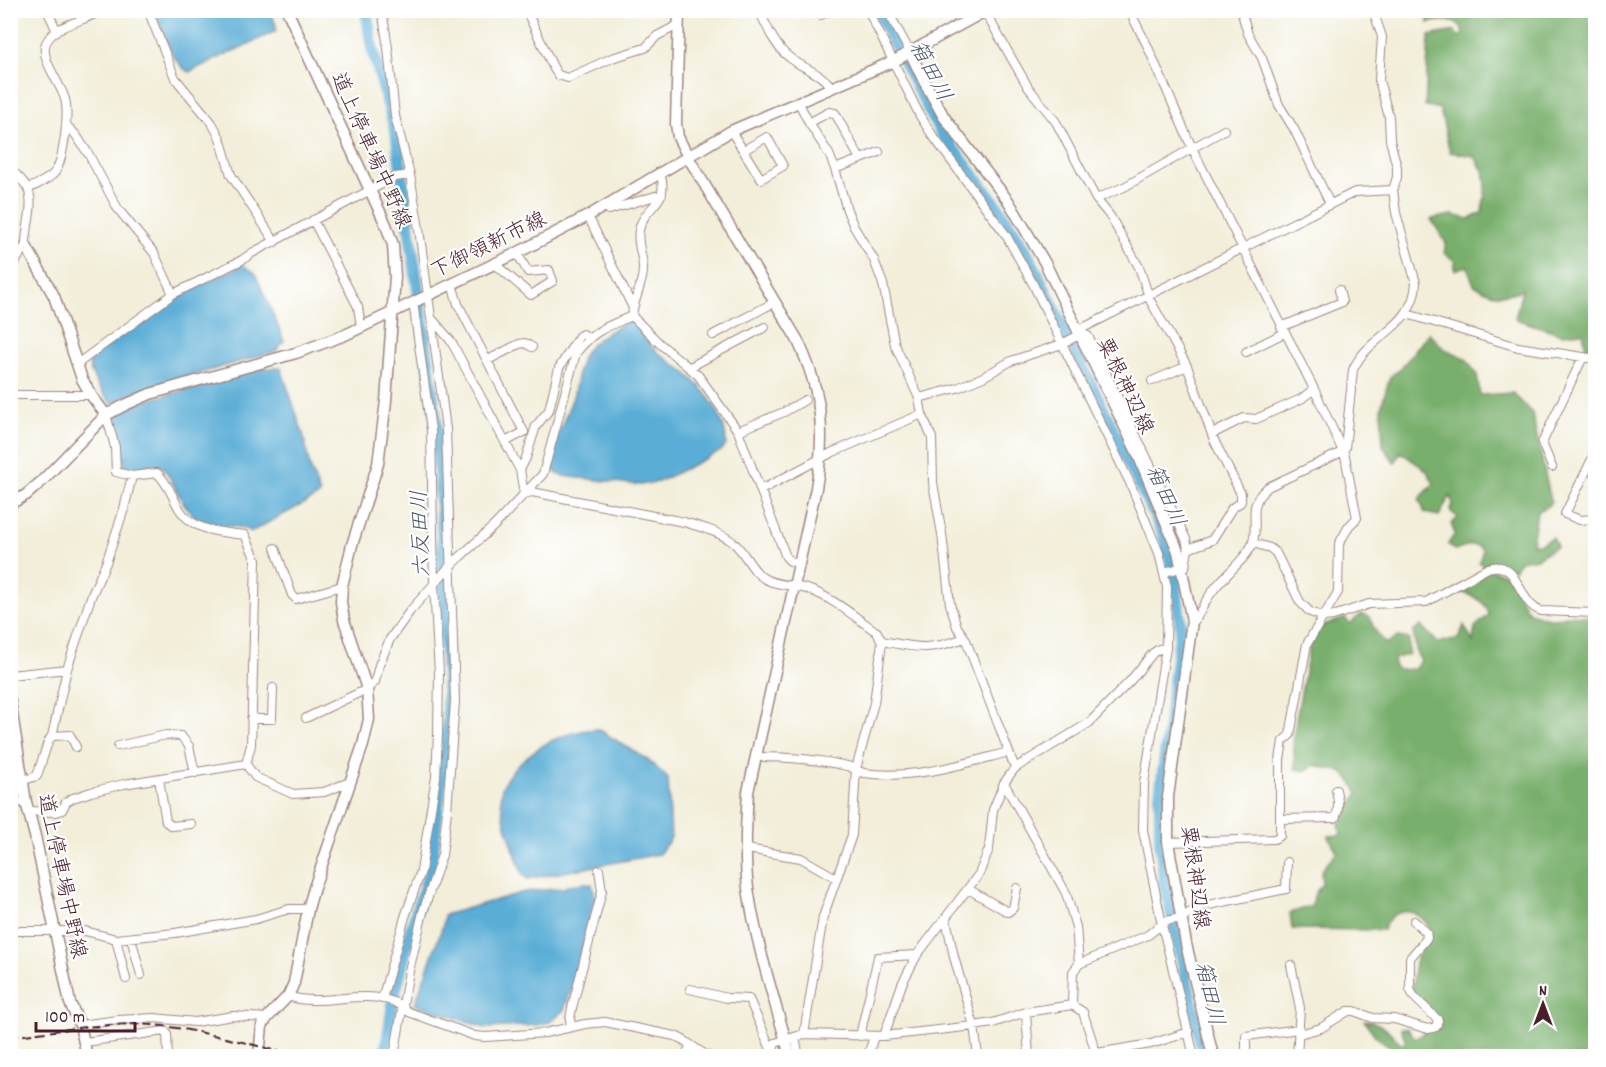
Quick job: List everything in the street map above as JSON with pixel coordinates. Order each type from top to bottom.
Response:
[{"type":"main road","name":"道上停車場中野線","points":[[287,10],[371,191],[393,245],[395,278],[386,401],[378,464],[352,545],[342,586],[341,602],[344,620],[367,689],[369,719],[363,745],[308,909],[294,983],[288,996]]},
{"type":"main road","points":[[682,11],[678,25],[676,124],[678,138],[797,339],[814,381],[820,405],[821,458],[800,564],[748,792],[748,886],[758,939],[790,1039],[790,1056]]},
{"type":"main road","name":"下御領新市線","points":[[10,504],[26,495],[106,415],[150,394],[296,353],[361,327],[495,264],[588,216],[731,131],[902,57],[985,11]]},
{"type":"main road","name":"粟根神辺線","points":[[902,57],[924,81],[944,117],[1009,202],[1045,263],[1137,452],[1178,551],[1192,621],[1168,797],[1168,842],[1180,918],[1213,1056]]},
{"type":"main road","points":[[27,246],[54,296],[77,364],[91,394],[106,415]]},
{"type":"main road","name":"道上停車場中野線","points":[[10,701],[27,807],[70,1003],[80,1024],[87,1056]]},
{"type":"main road","points":[[259,1056],[262,1026],[288,996]]},
{"type":"street","points":[[47,10],[57,31]]},
{"type":"street","points":[[28,189],[55,173],[60,164],[66,125],[65,99],[44,52],[46,42],[57,31],[101,10]]},
{"type":"street","points":[[148,10],[175,78],[212,123],[220,138],[231,175],[275,242]]},
{"type":"street","points":[[382,10],[395,116],[410,176],[431,430],[439,673],[436,777],[421,872],[405,917],[383,1000]]},
{"type":"street","points":[[526,10],[554,69],[558,75],[568,78],[612,58],[645,48],[657,36],[678,25]]},
{"type":"street","points":[[818,10],[821,15],[830,10]]},
{"type":"street","points":[[868,10],[902,57]]},
{"type":"street","points":[[887,10],[920,116],[1006,236],[1033,284],[1149,526],[1164,572],[1167,587],[1166,648],[1144,783],[1143,830],[1194,1056]]},
{"type":"street","points":[[1129,10],[1147,45],[1192,148],[1314,389],[1345,456],[1357,518],[1349,526],[1339,544],[1338,592],[1307,644],[1290,735],[1283,741],[1280,760],[1280,836],[1274,839],[1168,842]]},
{"type":"street","points":[[1241,10],[1248,34],[1262,58],[1279,105],[1294,129],[1330,204]]},
{"type":"street","points":[[1188,549],[1212,540],[1232,508],[1268,487],[1342,452],[1347,440],[1353,370],[1357,360],[1407,314],[1416,290],[1396,213],[1393,190],[1397,177],[1396,166],[1390,140],[1389,117],[1378,80],[1382,37],[1373,10]]},
{"type":"street","points":[[985,11],[1028,87],[1056,122],[1096,199],[1123,238],[1139,267],[1150,300],[1187,366],[1212,434],[1249,499],[1253,543],[1242,559],[1211,593],[1196,620],[1192,621]]},
{"type":"street","points":[[760,12],[773,38],[787,57],[823,77],[832,88]]},
{"type":"street","points":[[798,101],[836,169],[847,210],[854,227],[874,260],[883,284],[895,345],[920,398],[922,414],[932,438],[933,483],[942,534],[950,604],[957,627],[965,638],[1015,768]]},
{"type":"street","points":[[809,123],[829,112],[835,113],[860,159]]},
{"type":"street","points":[[66,125],[76,135],[89,155],[118,209],[154,253],[173,294]]},
{"type":"street","points":[[1096,199],[1124,187],[1224,130]]},
{"type":"street","points":[[731,131],[760,179],[783,166],[767,137],[744,150]]},
{"type":"street","points":[[836,169],[879,152]]},
{"type":"street","points":[[10,168],[28,189],[30,204],[27,246],[22,249],[10,273]]},
{"type":"street","points":[[306,718],[367,689],[375,682],[379,665],[390,639],[410,611],[449,568],[495,525],[543,474],[576,353],[588,338],[632,312],[643,271],[639,228],[643,219],[661,200],[664,184],[660,173]]},
{"type":"street","points":[[77,364],[173,294],[242,260],[395,177],[410,176]]},
{"type":"street","points":[[920,398],[957,388],[1011,361],[1062,344],[1078,333],[1150,295],[1355,192],[1393,190]]},
{"type":"street","points":[[604,206],[609,210],[662,194]]},
{"type":"street","points":[[588,216],[632,312],[659,343],[690,368],[708,387],[738,431],[786,557],[800,564]]},
{"type":"street","points":[[313,220],[358,307],[361,327]]},
{"type":"street","points":[[495,264],[531,295],[553,281],[549,270],[528,272],[517,253]]},
{"type":"street","points":[[452,284],[458,304],[524,432],[505,442]]},
{"type":"street","points":[[1246,352],[1283,330],[1342,302],[1339,290]]},
{"type":"street","points":[[394,1056],[401,1006],[423,912],[442,855],[454,701],[446,429],[431,320],[420,299]]},
{"type":"street","points":[[713,335],[775,302]]},
{"type":"street","points":[[1407,314],[1518,347],[1596,359]]},
{"type":"street","points":[[431,320],[451,341],[520,470],[524,494]]},
{"type":"street","points":[[690,368],[765,327]]},
{"type":"street","points":[[1078,333],[1088,336],[1186,539],[1188,549],[1185,567],[1164,572]]},
{"type":"street","points":[[520,470],[536,426],[549,410],[559,368],[579,336],[583,334],[588,338]]},
{"type":"street","points":[[488,360],[519,344],[525,343],[532,347]]},
{"type":"street","points":[[1552,467],[1542,443],[1583,357]]},
{"type":"street","points":[[1152,381],[1187,366]]},
{"type":"street","points":[[1212,434],[1244,418],[1256,419],[1301,399],[1314,389]]},
{"type":"street","points":[[10,395],[91,394]]},
{"type":"street","points":[[738,431],[784,412],[805,400]]},
{"type":"street","points":[[761,490],[821,458],[922,414]]},
{"type":"street","points":[[106,415],[115,447],[116,472],[132,476],[157,473],[168,484],[181,512],[194,524],[206,529],[246,535],[250,543],[256,560],[256,569],[251,746],[246,764]]},
{"type":"street","points":[[1596,451],[1566,514],[1580,520],[1596,519]]},
{"type":"street","points":[[24,780],[37,776],[52,736],[67,669],[91,597],[117,531],[132,476]]},
{"type":"street","points":[[524,494],[532,492],[674,520],[706,529],[735,544],[760,575],[766,579],[808,589],[819,594],[876,632],[882,641],[874,703],[856,769],[852,835],[820,928],[804,1034]]},
{"type":"street","points":[[1253,543],[1270,548],[1276,553],[1300,602],[1310,612],[1324,616],[1333,616],[1369,604],[1426,602],[1488,568],[1498,566],[1511,572],[1535,609],[1596,613]]},
{"type":"street","points":[[275,548],[292,595],[296,599],[342,586]]},
{"type":"street","points":[[882,641],[928,648],[940,647],[965,638]]},
{"type":"street","points":[[868,1056],[917,955],[979,874],[988,849],[993,810],[1004,783],[1015,768],[1089,723],[1130,681],[1153,653],[1166,648]]},
{"type":"street","points":[[10,675],[67,669]]},
{"type":"street","points":[[250,720],[272,719],[273,688]]},
{"type":"street","points":[[52,736],[70,735],[76,747]]},
{"type":"street","points":[[118,746],[166,735],[181,736],[189,746],[195,773]]},
{"type":"street","points":[[756,757],[788,757],[850,766],[861,772],[910,775],[1009,752]]},
{"type":"street","points":[[246,764],[255,777],[293,794],[324,792],[350,782]]},
{"type":"street","points":[[10,803],[56,812],[62,810],[66,802],[73,798],[91,792],[124,784],[246,764]]},
{"type":"street","points":[[159,779],[166,822],[172,826],[191,824]]},
{"type":"street","points":[[1004,783],[1066,893],[1076,927],[1079,964]]},
{"type":"street","points":[[1280,819],[1335,818],[1339,803],[1336,789]]},
{"type":"street","points":[[747,849],[801,858],[836,878]]},
{"type":"street","points":[[1072,1005],[1073,972],[1079,964],[1148,935],[1164,923],[1180,918],[1199,907],[1286,889],[1287,862]]},
{"type":"street","points":[[571,1027],[572,1008],[602,891],[599,870]]},
{"type":"street","points":[[968,889],[1008,912],[1013,908],[1017,888]]},
{"type":"street","points":[[10,931],[85,931],[116,939],[131,938],[256,919],[289,909],[308,909]]},
{"type":"street","points":[[946,919],[954,957],[974,1026],[978,1056]]},
{"type":"street","points":[[1246,1056],[1246,1036],[1321,1029],[1348,1011],[1373,1018],[1394,1019],[1428,1029],[1436,1027],[1438,1020],[1414,997],[1410,989],[1410,958],[1427,938],[1426,932],[1414,921]]},
{"type":"street","points":[[131,938],[141,975]]},
{"type":"street","points":[[116,939],[126,979]]},
{"type":"street","points":[[860,1036],[878,957],[917,955]]},
{"type":"street","points":[[1291,964],[1299,1008],[1297,1056]]},
{"type":"street","points":[[690,989],[727,998],[749,999],[773,1056]]},
{"type":"street","points":[[288,996],[299,1000],[340,1000],[359,997],[383,1000],[475,1036],[485,1037],[545,1033],[605,1022],[682,1038],[690,1046],[709,1056]]},
{"type":"street","points":[[773,1056],[775,1043],[804,1034],[879,1036],[974,1026],[993,1023],[1026,1012],[1072,1005],[1083,1012],[1097,1055],[1151,1044],[1189,1032]]},
{"type":"street","points":[[1026,1012],[1029,1056]]},
{"type":"street","points":[[80,1024],[154,1018],[195,1022],[233,1016],[267,1018]]},
{"type":"street","points":[[85,1042],[165,1031],[168,1056]]},
{"type":"street","points":[[790,1039],[800,1056]]},
{"type":"street","points":[[686,1056],[690,1046]]},
{"type":"green space","points":[[1428,11],[1595,11],[1595,355],[1586,350],[1583,332],[1562,334],[1515,319],[1522,290],[1498,294],[1481,289],[1474,285],[1467,266],[1455,270],[1455,261],[1444,253],[1446,243],[1431,219],[1452,215],[1469,219],[1482,213],[1486,183],[1480,164],[1474,156],[1450,152],[1440,109],[1425,106],[1429,36],[1455,31],[1458,37],[1463,34],[1461,26],[1453,22],[1428,23]]},
{"type":"green space","points":[[1429,333],[1443,348],[1466,359],[1477,375],[1480,395],[1513,393],[1532,413],[1551,501],[1548,506],[1537,512],[1532,544],[1540,544],[1552,537],[1557,546],[1537,558],[1520,561],[1514,570],[1499,563],[1492,563],[1484,567],[1479,562],[1483,550],[1480,547],[1470,545],[1455,550],[1448,544],[1455,534],[1451,524],[1458,517],[1450,511],[1453,504],[1450,496],[1439,516],[1425,513],[1419,499],[1434,484],[1426,470],[1400,452],[1395,463],[1383,446],[1381,407],[1390,377],[1402,367]]},
{"type":"green space","points":[[1491,570],[1508,575],[1528,611],[1535,615],[1556,619],[1569,615],[1595,617],[1595,1056],[1404,1056],[1376,1037],[1364,1020],[1385,1028],[1401,1045],[1406,1042],[1401,1028],[1407,1028],[1415,1038],[1425,1031],[1439,1029],[1441,1026],[1440,1020],[1412,991],[1417,956],[1432,939],[1425,921],[1418,915],[1402,912],[1388,921],[1383,930],[1292,929],[1290,913],[1312,906],[1315,893],[1322,884],[1321,871],[1337,851],[1328,836],[1341,835],[1339,824],[1358,794],[1349,779],[1341,772],[1314,765],[1307,771],[1295,769],[1293,736],[1310,645],[1321,627],[1345,618],[1350,624],[1361,614],[1370,617],[1374,629],[1386,644],[1397,637],[1409,639],[1409,654],[1394,659],[1394,666],[1400,670],[1414,669],[1421,661],[1417,654],[1413,632],[1421,626],[1438,643],[1459,638],[1464,625],[1473,642],[1475,627],[1489,615],[1487,609],[1476,598],[1455,590]]},
{"type":"water","points":[[157,10],[270,11],[276,31],[189,72],[178,62],[164,37],[155,13]]},
{"type":"water","points":[[243,265],[255,273],[281,333],[284,341],[276,351],[136,392],[111,403],[90,370],[89,358],[177,296]]},
{"type":"water","points":[[630,321],[654,349],[687,374],[702,389],[723,425],[726,445],[721,451],[658,482],[640,485],[560,475],[553,468],[553,451],[573,397],[582,357],[599,338]]},
{"type":"water","points":[[264,368],[281,368],[320,495],[251,532],[238,527],[215,525],[196,517],[183,503],[163,467],[150,465],[137,469],[125,467],[116,416],[129,407],[152,399]]},
{"type":"water","points":[[598,729],[648,760],[668,778],[671,838],[659,854],[527,879],[522,873],[503,815],[502,788],[518,764],[549,742],[573,733]]},
{"type":"water","points":[[585,883],[592,884],[595,896],[573,986],[564,1010],[550,1022],[539,1025],[485,1028],[415,1004],[443,925],[444,915],[524,892],[564,888]]},
{"type":"waterway","name":"六反田川","points":[[366,10],[372,48],[396,132],[436,419],[442,523],[448,720],[431,867],[412,925],[394,997],[385,1056]]},
{"type":"waterway","name":"箱田川","points":[[877,10],[941,133],[998,207],[1026,250],[1162,531],[1175,577],[1181,629],[1160,796],[1160,842],[1165,885],[1204,1056]]},
{"type":"railway","points":[[10,1037],[126,1024],[163,1026],[230,1039],[298,1056]]}]
